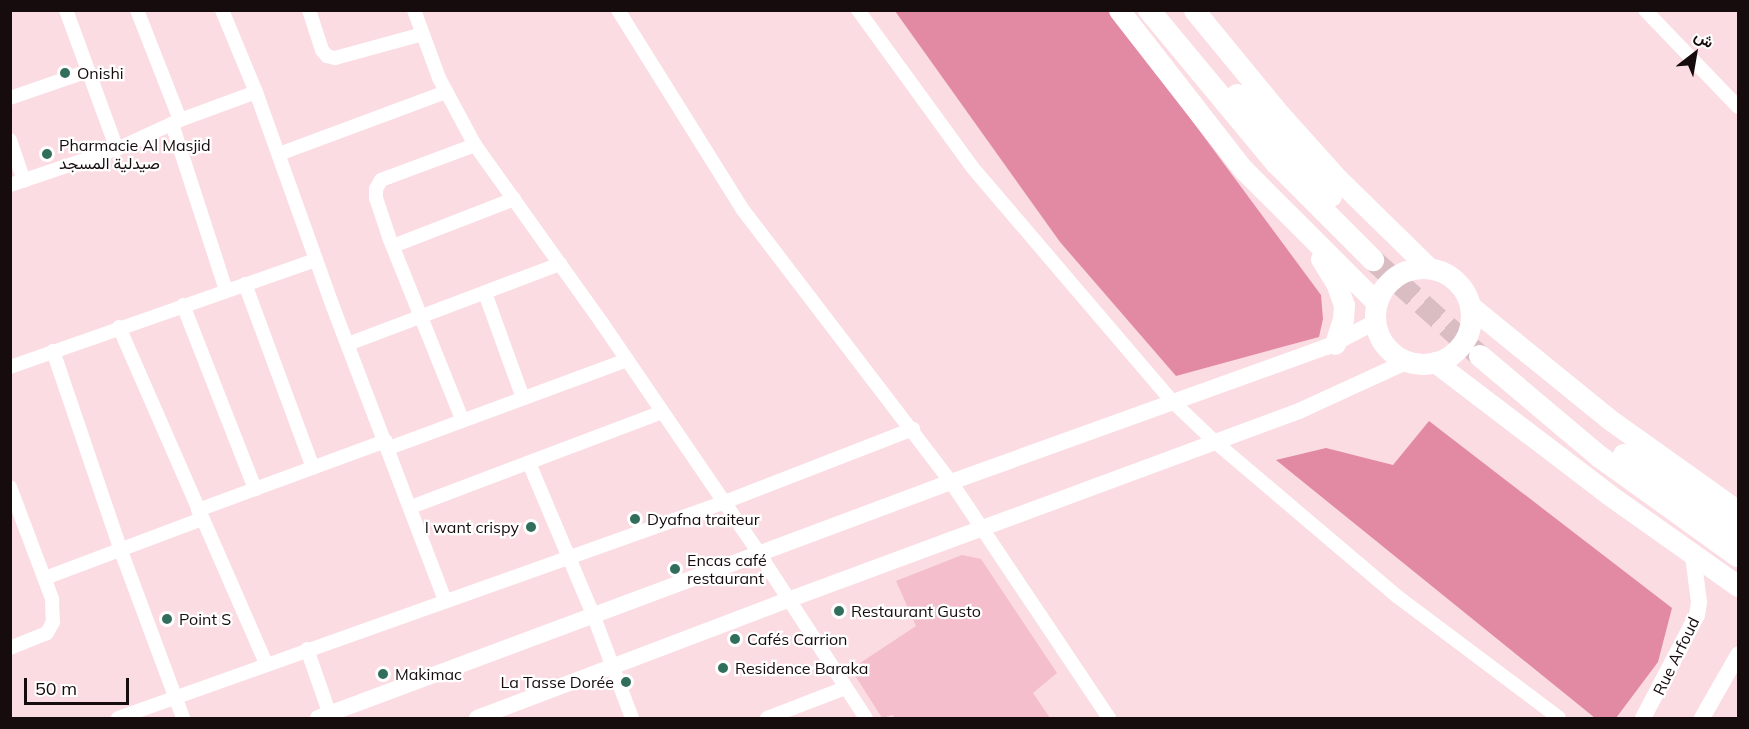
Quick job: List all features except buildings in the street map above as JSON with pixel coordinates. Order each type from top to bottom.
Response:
[{"type":"highway","points":[[1149,10],[1277,164],[1379,255],[1168,10]]},
{"type":"highway","points":[[1738,535],[1621,453],[1483,349],[1600,457],[1738,556]]},
{"type":"main road","points":[[1119,10],[1243,168],[1317,244],[1376,312],[1386,346],[1408,362],[1435,362],[1454,351],[1467,334],[1471,320],[1470,306]]},
{"type":"main road","points":[[1194,10],[1276,110],[1338,179],[1429,268]]},
{"type":"main road","points":[[1317,244],[1320,257],[1344,304],[1343,319],[1335,344]]},
{"type":"main road","points":[[1376,312],[1384,287],[1396,275],[1412,269],[1429,268],[1445,273],[1458,283],[1470,306],[1609,419],[1738,511]]},
{"type":"main road","points":[[1435,362],[1608,494],[1738,586]]},
{"type":"street","points":[[66,10],[117,148]]},
{"type":"street","points":[[137,10],[176,122],[226,290]]},
{"type":"street","points":[[222,10],[256,93],[316,260],[445,600]]},
{"type":"street","points":[[309,10],[322,50],[327,56],[335,58],[423,34]]},
{"type":"street","points":[[414,10],[446,92],[475,145],[627,360],[722,503],[760,555],[866,718]]},
{"type":"street","points":[[618,10],[743,210],[913,429],[982,527],[1109,718]]},
{"type":"street","points":[[858,10],[972,167],[1172,401],[1214,441],[1398,597],[1559,718]]},
{"type":"street","points":[[1645,10],[1738,107]]},
{"type":"street","points":[[10,98],[88,71]]},
{"type":"street","points":[[279,154],[446,92]]},
{"type":"street","points":[[10,140],[17,183],[117,148],[176,122],[256,93]]},
{"type":"street","points":[[462,419],[376,198],[378,185],[389,177],[475,145]]},
{"type":"street","points":[[393,246],[514,199]]},
{"type":"street","points":[[10,367],[316,260]]},
{"type":"street","points":[[348,345],[560,264]]},
{"type":"street","points":[[245,284],[313,468]]},
{"type":"street","points":[[485,293],[523,398]]},
{"type":"street","points":[[183,305],[255,489]]},
{"type":"street","points":[[307,649],[326,717],[951,482],[1335,344],[1376,312]]},
{"type":"street","points":[[119,327],[266,664]]},
{"type":"street","points":[[52,351],[121,551],[183,718]]},
{"type":"street","points":[[45,578],[121,551],[255,489],[523,398],[627,360]]},
{"type":"street","points":[[477,718],[982,527],[1299,411],[1408,362]]},
{"type":"street","points":[[411,507],[662,412]]},
{"type":"street","points":[[118,718],[722,503],[913,429]]},
{"type":"street","points":[[529,463],[594,617],[632,718]]},
{"type":"street","points":[[10,487],[52,599],[51,627],[47,633],[10,648]]},
{"type":"street","name":"Rue Arfoud","points":[[1643,718],[1697,615],[1698,584],[1693,556]]},
{"type":"street","points":[[1702,718],[1738,655]]},
{"type":"street","points":[[767,718],[845,688]]},
{"type":"shaded area","points":[[895,11],[1111,11],[1321,295],[1323,319],[1319,337],[1176,376],[1060,242]]},
{"type":"shaded area","points":[[1429,421],[1672,608],[1658,662],[1616,718],[1595,718],[1276,460],[1326,448],[1393,465]]},
{"type":"shaded area","points":[[962,555],[981,559],[1057,673],[1033,693],[1050,718],[895,718],[893,715],[882,718],[851,669],[916,626],[896,581]]},
{"type":"tunnel","points":[[1373,260],[1480,356]]},
{"type":"place","name":"Onishi","points":[[65,73]]},
{"type":"place","name":"Pharmacie Al Masjid صيدلية المسجد","points":[[47,154]]},
{"type":"place","name":"Dyafna traiteur","points":[[635,519]]},
{"type":"place","name":"I want crispy","points":[[531,527]]},
{"type":"place","name":"Encas café restaurant","points":[[675,569]]},
{"type":"place","name":"Restaurant Gusto","points":[[839,611]]},
{"type":"place","name":"Point S","points":[[167,619]]},
{"type":"place","name":"Cafés Carrion","points":[[735,639]]},
{"type":"place","name":"Residence Baraka","points":[[723,668]]},
{"type":"place","name":"Makimac","points":[[383,674]]},
{"type":"place","name":"La Tasse Dorée","points":[[626,682]]}]
